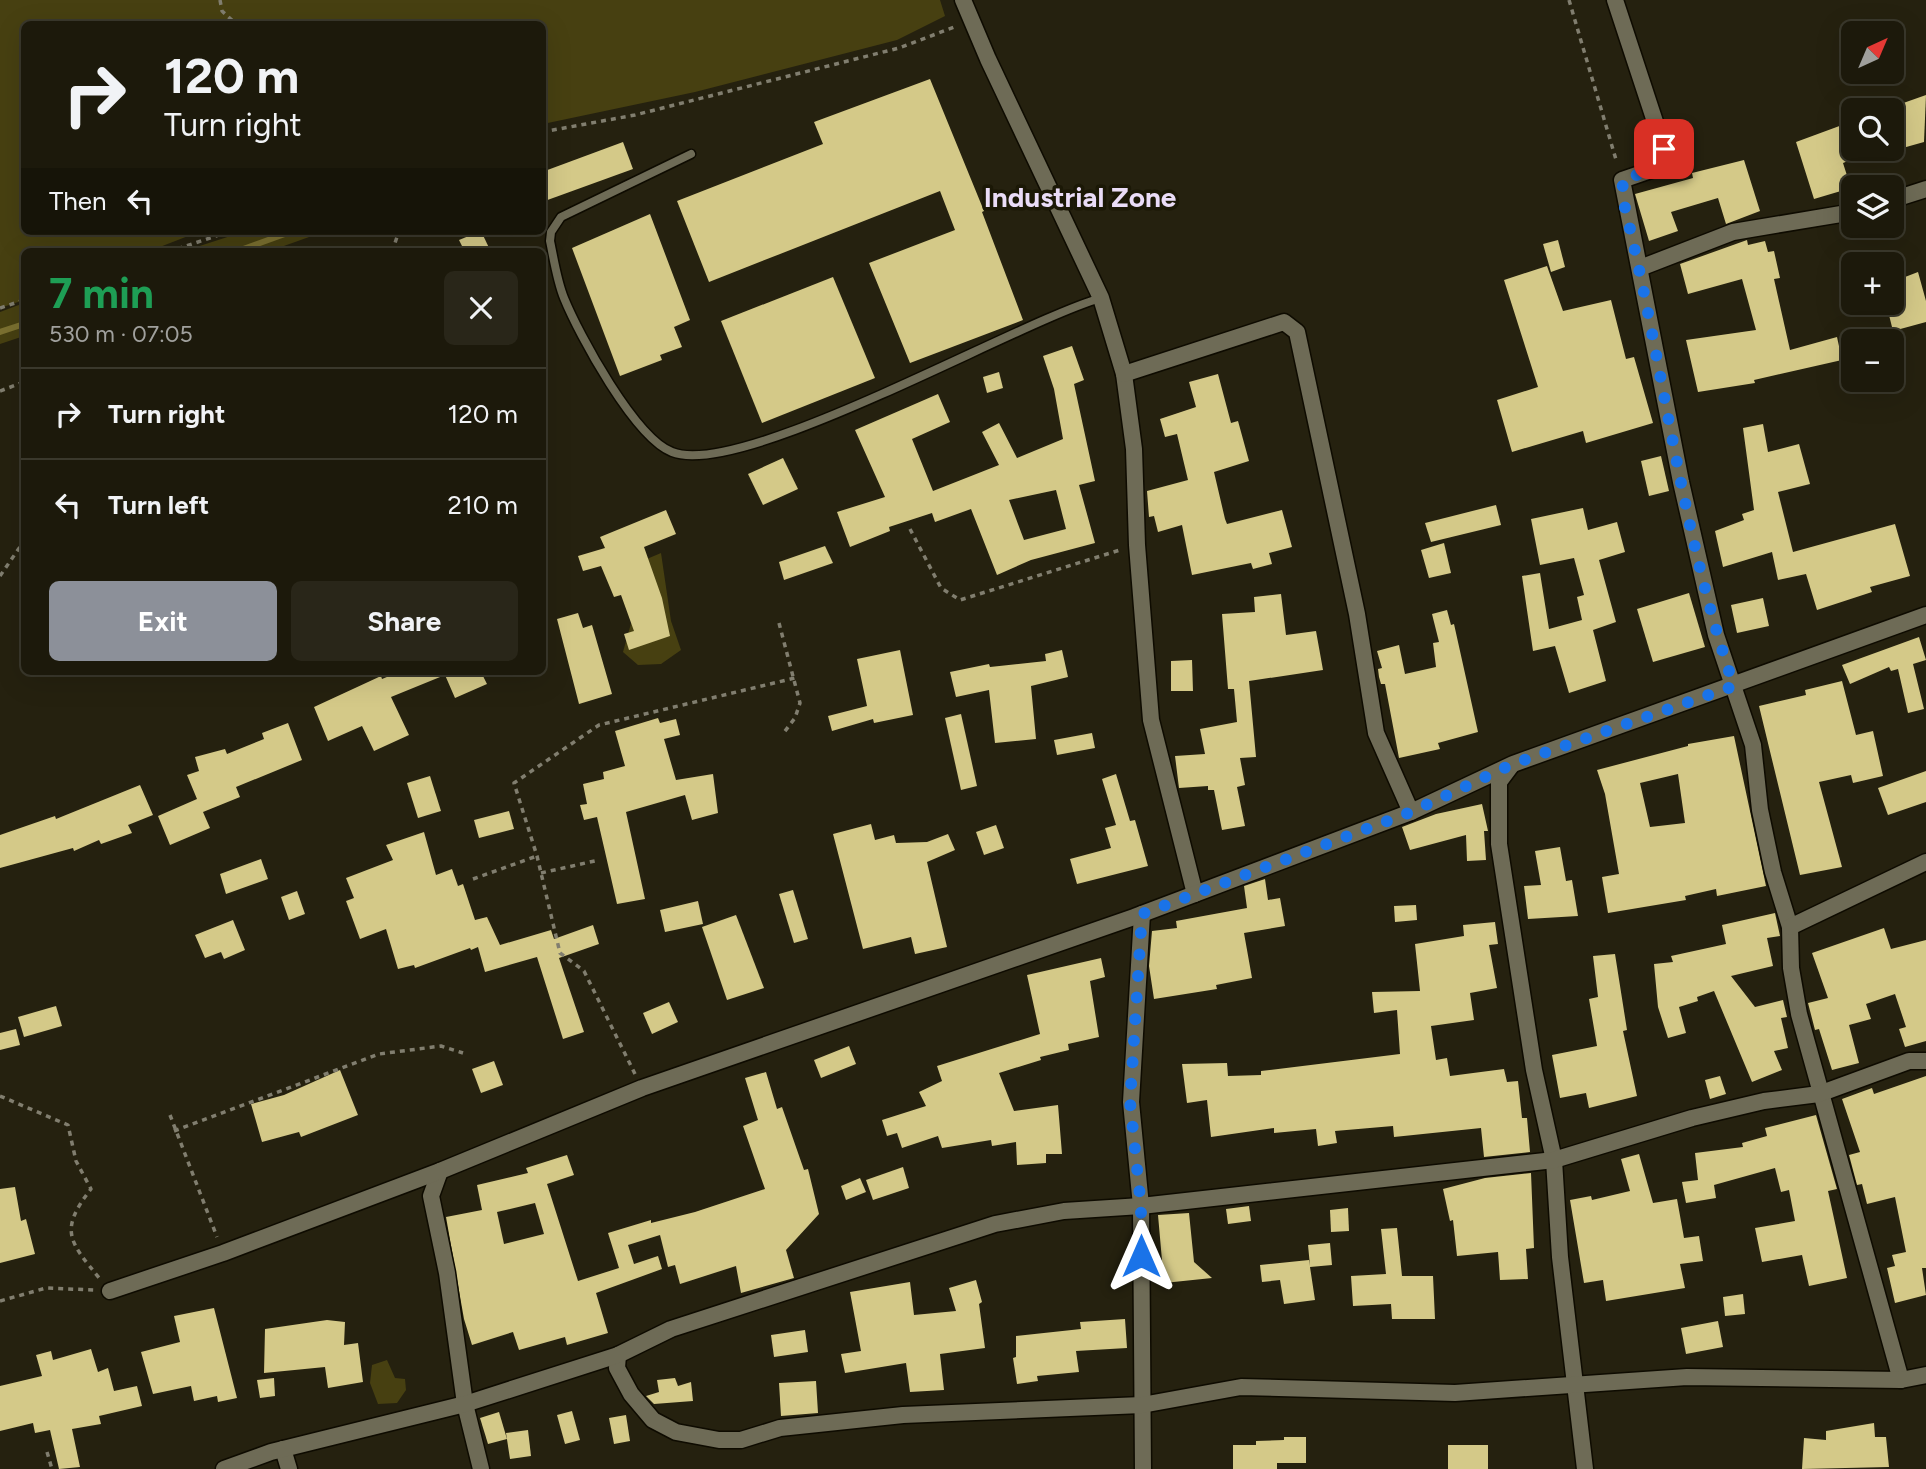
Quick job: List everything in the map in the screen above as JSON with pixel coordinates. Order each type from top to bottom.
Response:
[{"type":"street","points":[[963,0],[1101,298],[1124,374],[1134,449],[1137,545],[1151,720],[1195,894]]},
{"type":"street","points":[[1615,0],[1664,149],[1654,169],[1622,180],[1681,482],[1716,635],[1753,745],[1760,810],[1773,872],[1790,927],[1791,968],[1798,1014],[1901,1380]]},
{"type":"street","points":[[1904,196],[1926,189]]},
{"type":"street","points":[[1640,268],[1733,232],[1841,214]]},
{"type":"street","points":[[1124,374],[1284,322],[1297,332],[1357,614],[1376,733],[1411,812]]},
{"type":"street","points":[[110,1291],[223,1253],[440,1171],[642,1088],[1142,914],[1411,812],[1513,764],[1926,615]]},
{"type":"street","points":[[1513,764],[1499,782],[1499,844],[1534,1070],[1554,1160],[1560,1257],[1585,1469]]},
{"type":"street","points":[[1790,927],[1926,862]]},
{"type":"street","points":[[1142,914],[1130,1102],[1141,1206],[1143,1469]]},
{"type":"street","points":[[224,1469],[283,1449],[465,1404],[618,1354],[671,1329],[996,1224],[1064,1211],[1141,1206],[1554,1160],[1692,1118],[1764,1101],[1819,1094],[1909,1061],[1926,1061]]},
{"type":"street","points":[[440,1171],[431,1196],[447,1273],[465,1404],[481,1469]]},
{"type":"street","points":[[618,1354],[617,1368],[631,1394],[653,1420],[676,1432],[719,1440],[741,1440],[780,1428],[903,1415],[1142,1405],[1241,1387],[1455,1393],[1687,1377],[1901,1380],[1926,1375]]},
{"type":"street","points":[[283,1449],[289,1469]]},
{"type":"lane","points":[[691,154],[561,217],[551,232],[550,241],[563,296],[597,364],[656,442],[670,452],[687,456],[774,437],[929,374],[1073,306],[1101,298]]},
{"type":"path","points":[[220,0],[222,10],[233,21]]},
{"type":"path","points":[[1569,0],[1622,180]]},
{"type":"path","points":[[546,131],[635,115],[899,48],[971,22]]},
{"type":"path","points":[[180,248],[219,235]]},
{"type":"path","points":[[0,309],[21,301]]},
{"type":"path","points":[[0,390],[21,383]]},
{"type":"path","points":[[910,529],[942,588],[960,600],[1137,545]]},
{"type":"path","points":[[0,576],[21,545]]},
{"type":"path","points":[[779,623],[800,703],[795,718],[782,735]]},
{"type":"path","points":[[642,1088],[584,971],[560,953],[537,856],[514,783],[599,724],[794,678]]},
{"type":"path","points":[[473,879],[537,856]]},
{"type":"path","points":[[541,873],[599,860]]},
{"type":"path","points":[[174,1131],[380,1054],[441,1046],[463,1053]]},
{"type":"path","points":[[0,1096],[68,1125],[76,1161],[90,1189],[69,1227],[72,1245],[110,1291]]},
{"type":"path","points":[[170,1115],[223,1253]]},
{"type":"path","points":[[0,1301],[46,1288],[110,1291]]},
{"type":"path","points":[[47,1452],[52,1469]]},
{"type":"shaded area","points":[[0,0],[940,0],[945,16],[897,40],[695,92],[546,123],[546,21],[21,21],[21,235],[191,235],[157,248],[21,248],[21,301],[0,308]]},
{"type":"shaded area","points":[[234,235],[315,235],[278,248],[193,248]]},
{"type":"shaded area","points":[[21,304],[21,337],[0,344],[0,312]]},
{"type":"shaded area","points":[[661,553],[671,621],[681,650],[661,664],[638,665],[623,652],[632,620],[616,572]]},
{"type":"shaded area","points":[[387,1360],[395,1378],[405,1379],[406,1390],[397,1403],[378,1404],[370,1383],[372,1365]]},
{"type":"building","points":[[930,79],[984,211],[982,212],[1023,320],[910,363],[869,263],[955,230],[940,191],[709,282],[677,201],[823,144],[814,122]]},
{"type":"building","points":[[1926,95],[1924,142],[1904,148],[1904,103]]},
{"type":"building","points":[[1841,125],[1841,161],[1848,161],[1843,163],[1847,175],[1841,175],[1841,191],[1814,199],[1796,142]]},
{"type":"building","points":[[623,142],[633,169],[546,201],[546,171]]},
{"type":"building","points":[[1744,160],[1760,211],[1726,224],[1718,198],[1671,212],[1678,231],[1649,241],[1635,194],[1693,178],[1692,173]]},
{"type":"building","points":[[650,214],[690,320],[674,327],[682,347],[660,355],[662,360],[620,376],[572,248]]},
{"type":"building","points":[[471,235],[483,235],[489,248],[463,248],[459,240]]},
{"type":"building","points":[[1558,240],[1565,267],[1551,272],[1543,244]]},
{"type":"building","points":[[1747,240],[1748,245],[1765,241],[1768,252],[1774,251],[1780,278],[1774,279],[1790,350],[1837,337],[1841,360],[1754,380],[1755,383],[1698,392],[1686,340],[1756,330],[1742,279],[1688,294],[1680,264]]},
{"type":"building","points":[[1547,266],[1563,311],[1611,300],[1626,359],[1634,357],[1653,423],[1586,443],[1583,431],[1512,452],[1497,400],[1538,387],[1504,280]]},
{"type":"building","points":[[1918,272],[1926,301],[1926,322],[1892,329],[1889,315],[1904,315],[1904,277]]},
{"type":"building","points":[[833,277],[875,378],[762,423],[721,321]]},
{"type":"building","points":[[1072,346],[1084,380],[1074,384],[1095,481],[1079,485],[1095,543],[1031,560],[997,575],[971,509],[935,522],[932,513],[889,527],[890,531],[850,547],[837,512],[885,497],[855,430],[938,394],[950,422],[912,439],[933,491],[999,465],[982,432],[999,423],[1017,458],[1063,439],[1054,389],[1043,356]],"holes":[[[1056,490],[1066,529],[1024,540],[1009,500]]]},
{"type":"building","points":[[999,372],[1003,388],[987,393],[983,377]]},
{"type":"building","points":[[1218,374],[1231,423],[1238,421],[1249,461],[1214,472],[1227,524],[1282,510],[1292,547],[1269,553],[1272,564],[1253,569],[1251,563],[1192,575],[1182,525],[1158,532],[1154,516],[1149,517],[1147,491],[1188,480],[1177,434],[1165,437],[1160,419],[1196,407],[1189,382]]},
{"type":"building","points":[[1763,424],[1768,452],[1799,444],[1810,484],[1778,492],[1793,552],[1895,524],[1910,576],[1870,587],[1872,592],[1817,610],[1806,574],[1778,580],[1772,552],[1723,567],[1715,531],[1744,520],[1742,514],[1754,510],[1743,428]]},
{"type":"building","points":[[1661,456],[1669,491],[1649,496],[1641,461]]},
{"type":"building","points":[[783,458],[798,489],[763,505],[748,474]]},
{"type":"building","points":[[1496,505],[1501,525],[1431,542],[1425,523]]},
{"type":"building","points":[[1583,508],[1588,530],[1617,522],[1625,552],[1599,560],[1616,622],[1593,630],[1606,681],[1569,693],[1555,646],[1533,651],[1522,576],[1540,573],[1549,629],[1582,620],[1577,597],[1584,595],[1574,558],[1540,565],[1531,519]]},
{"type":"building","points":[[666,510],[676,534],[644,547],[662,598],[670,636],[629,650],[624,634],[634,631],[621,595],[614,597],[601,566],[583,571],[578,556],[605,548],[600,537]]},
{"type":"building","points":[[1444,543],[1451,573],[1429,578],[1421,550]]},
{"type":"building","points":[[825,546],[833,563],[784,580],[779,562]]},
{"type":"building","points":[[1689,593],[1705,647],[1653,662],[1637,609]]},
{"type":"building","points":[[1281,594],[1286,635],[1316,631],[1323,670],[1249,681],[1256,757],[1240,758],[1245,785],[1237,787],[1245,826],[1222,830],[1214,790],[1208,790],[1208,786],[1179,788],[1175,756],[1205,754],[1200,729],[1237,722],[1234,689],[1228,689],[1222,614],[1255,612],[1254,597]]},
{"type":"building","points":[[1763,598],[1769,626],[1737,633],[1731,605]]},
{"type":"building","points":[[1447,610],[1451,625],[1454,624],[1478,732],[1438,743],[1440,749],[1399,758],[1385,684],[1381,684],[1379,677],[1378,669],[1382,668],[1377,651],[1399,645],[1405,674],[1436,667],[1433,643],[1439,642],[1432,614]]},
{"type":"building","points":[[578,613],[583,628],[592,625],[612,694],[579,704],[557,619]]},
{"type":"building","points":[[1919,637],[1926,660],[1913,664],[1924,709],[1908,713],[1898,669],[1891,671],[1889,667],[1850,684],[1842,665]]},
{"type":"building","points":[[900,650],[913,715],[874,723],[873,719],[832,731],[828,716],[867,706],[857,659]]},
{"type":"building","points":[[1062,650],[1068,677],[1031,686],[1036,739],[995,743],[989,690],[956,697],[950,672],[989,664],[990,667],[1046,661],[1045,654]]},
{"type":"building","points":[[1192,660],[1193,691],[1171,691],[1171,661]]},
{"type":"building","points":[[392,675],[445,675],[391,697],[409,735],[374,751],[362,726],[328,741],[314,707],[381,676],[382,679]]},
{"type":"building","points":[[445,675],[482,675],[487,684],[455,698]]},
{"type":"building","points":[[1842,681],[1856,735],[1873,731],[1883,776],[1853,783],[1851,775],[1819,782],[1842,867],[1800,875],[1759,706],[1806,695],[1805,690]]},
{"type":"building","points":[[961,714],[977,786],[961,790],[945,718]]},
{"type":"building","points":[[658,718],[660,723],[676,719],[680,735],[664,739],[676,780],[713,774],[718,813],[692,820],[685,795],[626,812],[645,899],[617,904],[597,817],[584,820],[580,805],[587,804],[583,784],[604,779],[603,772],[625,766],[615,731]]},
{"type":"building","points":[[288,723],[302,760],[236,787],[240,797],[203,812],[210,828],[170,845],[158,816],[197,799],[187,775],[199,771],[195,757],[225,749],[227,754],[264,739],[262,733]]},
{"type":"building","points":[[1092,733],[1095,748],[1057,755],[1054,740]]},
{"type":"building","points":[[1734,736],[1766,886],[1717,896],[1716,889],[1685,896],[1686,900],[1608,913],[1602,877],[1619,874],[1605,794],[1597,770],[1688,744]],"holes":[[[1678,774],[1685,823],[1650,827],[1640,783]]]},
{"type":"building","points":[[1926,771],[1926,802],[1888,815],[1878,788]]},
{"type":"building","points":[[1116,774],[1130,821],[1135,820],[1148,866],[1077,884],[1070,859],[1111,848],[1105,828],[1116,825],[1102,779]]},
{"type":"building","points":[[430,776],[441,811],[418,818],[407,783]]},
{"type":"building","points":[[140,785],[153,815],[128,825],[132,833],[101,844],[99,840],[74,851],[73,848],[0,868],[0,835],[55,816],[56,819]]},
{"type":"building","points":[[1482,804],[1488,831],[1484,831],[1486,860],[1467,861],[1466,835],[1410,850],[1402,827],[1436,814]]},
{"type":"building","points":[[509,811],[514,829],[479,838],[474,820]]},
{"type":"building","points":[[871,824],[875,840],[894,835],[896,843],[927,842],[948,834],[955,850],[927,862],[947,947],[915,954],[911,937],[863,949],[833,834]]},
{"type":"building","points":[[996,825],[1004,848],[984,855],[976,832]]},
{"type":"building","points":[[424,832],[436,875],[452,869],[458,886],[463,884],[475,920],[487,917],[500,945],[551,930],[554,939],[593,925],[599,944],[559,958],[584,1032],[563,1039],[537,957],[485,972],[478,947],[415,968],[414,965],[398,969],[386,929],[360,939],[346,901],[354,898],[346,878],[393,860],[386,845]]},
{"type":"building","points":[[1560,847],[1566,881],[1572,880],[1578,916],[1528,919],[1524,886],[1541,885],[1535,851]]},
{"type":"building","points":[[261,859],[268,879],[226,894],[220,874]]},
{"type":"building","points":[[1265,879],[1268,900],[1280,898],[1285,926],[1244,933],[1252,978],[1216,985],[1217,989],[1154,999],[1149,966],[1152,931],[1177,928],[1176,921],[1247,908],[1244,886]]},
{"type":"building","points":[[793,890],[808,939],[794,943],[779,894]]},
{"type":"building","points":[[297,891],[305,914],[289,920],[281,897]]},
{"type":"building","points":[[698,901],[703,924],[665,932],[660,910]]},
{"type":"building","points":[[1416,905],[1417,920],[1395,922],[1394,906]]},
{"type":"building","points":[[1775,913],[1780,936],[1767,938],[1773,966],[1731,976],[1755,1007],[1783,1000],[1787,1017],[1781,1018],[1788,1048],[1774,1051],[1782,1070],[1752,1082],[1714,991],[1697,997],[1698,1001],[1679,1007],[1686,1033],[1668,1038],[1658,1007],[1654,964],[1673,962],[1671,956],[1726,944],[1722,925]]},
{"type":"building","points":[[736,915],[764,988],[727,1000],[702,927]]},
{"type":"building","points":[[233,920],[245,950],[224,959],[221,952],[205,958],[195,935]]},
{"type":"building","points":[[1495,922],[1498,944],[1489,945],[1497,988],[1470,993],[1474,1020],[1431,1026],[1436,1060],[1447,1058],[1450,1076],[1504,1069],[1507,1082],[1518,1081],[1522,1118],[1527,1118],[1530,1152],[1484,1157],[1481,1128],[1394,1137],[1393,1126],[1335,1131],[1337,1143],[1318,1146],[1316,1129],[1274,1133],[1274,1128],[1211,1137],[1207,1100],[1187,1103],[1182,1064],[1227,1063],[1228,1076],[1261,1075],[1261,1071],[1400,1054],[1397,1010],[1374,1013],[1372,992],[1420,991],[1415,944],[1464,936],[1463,925]]},
{"type":"building","points":[[1884,928],[1891,949],[1926,940],[1926,1041],[1905,1047],[1899,1029],[1906,1027],[1895,994],[1866,1004],[1871,1019],[1849,1025],[1859,1063],[1832,1070],[1819,1029],[1815,1030],[1808,1003],[1828,998],[1812,953]]},
{"type":"building","points":[[1615,954],[1627,1030],[1623,1031],[1637,1096],[1589,1108],[1586,1093],[1560,1098],[1552,1055],[1597,1046],[1589,999],[1598,997],[1593,956]]},
{"type":"building","points":[[1101,958],[1105,977],[1090,981],[1099,1037],[1068,1044],[1069,1050],[1040,1057],[1041,1060],[999,1073],[1014,1111],[1058,1105],[1062,1154],[1046,1154],[1046,1163],[1017,1165],[1016,1142],[992,1146],[991,1140],[942,1148],[938,1136],[902,1148],[897,1133],[887,1136],[882,1120],[926,1106],[919,1092],[942,1081],[937,1066],[1040,1034],[1027,975]]},
{"type":"building","points":[[669,1002],[678,1022],[652,1034],[643,1013]]},
{"type":"building","points":[[56,1006],[62,1026],[24,1037],[18,1017]]},
{"type":"building","points":[[16,1029],[20,1045],[0,1050],[0,1033]]},
{"type":"building","points":[[849,1046],[856,1064],[821,1078],[814,1060]]},
{"type":"building","points":[[494,1061],[503,1085],[481,1093],[472,1069]]},
{"type":"building","points":[[340,1070],[358,1115],[301,1137],[299,1132],[262,1142],[251,1104],[284,1095]]},
{"type":"building","points":[[766,1072],[777,1109],[782,1107],[804,1170],[808,1169],[819,1214],[786,1250],[794,1278],[741,1293],[736,1266],[680,1284],[675,1265],[668,1267],[660,1235],[628,1245],[634,1264],[658,1256],[662,1269],[596,1293],[608,1333],[567,1345],[565,1337],[519,1350],[513,1332],[472,1345],[464,1319],[446,1217],[482,1210],[477,1185],[528,1173],[526,1168],[567,1155],[574,1175],[547,1184],[578,1281],[619,1268],[608,1233],[651,1220],[651,1223],[695,1212],[765,1189],[743,1126],[758,1120],[745,1078]],"holes":[[[535,1203],[544,1234],[504,1244],[497,1212]]]},
{"type":"building","points":[[1720,1076],[1726,1094],[1710,1099],[1705,1080]]},
{"type":"building","points":[[1926,1076],[1926,1268],[1922,1268],[1926,1295],[1895,1303],[1887,1268],[1895,1266],[1892,1255],[1906,1252],[1895,1197],[1867,1204],[1862,1184],[1857,1185],[1849,1155],[1860,1152],[1842,1099],[1872,1088],[1874,1094]]},
{"type":"building","points":[[1816,1115],[1837,1189],[1828,1191],[1847,1278],[1809,1286],[1802,1255],[1762,1262],[1755,1228],[1795,1221],[1789,1190],[1781,1192],[1775,1168],[1714,1185],[1716,1198],[1686,1203],[1682,1182],[1698,1180],[1695,1153],[1743,1147],[1742,1143],[1767,1136],[1765,1128]]},
{"type":"building","points":[[1639,1154],[1653,1203],[1677,1199],[1684,1238],[1699,1236],[1703,1261],[1680,1264],[1685,1288],[1606,1301],[1603,1280],[1584,1283],[1570,1200],[1591,1196],[1592,1200],[1630,1191],[1621,1159]]},
{"type":"building","points":[[903,1167],[909,1188],[873,1200],[866,1180]]},
{"type":"building","points":[[1531,1173],[1534,1248],[1526,1249],[1528,1279],[1500,1280],[1498,1252],[1457,1256],[1453,1220],[1450,1221],[1443,1189],[1485,1178]]},
{"type":"building","points":[[860,1178],[866,1192],[846,1200],[841,1186]]},
{"type":"building","points":[[15,1187],[21,1221],[26,1219],[35,1254],[0,1263],[0,1189]]},
{"type":"building","points":[[1249,1206],[1251,1221],[1228,1224],[1226,1209]]},
{"type":"building","points":[[1348,1208],[1349,1231],[1331,1232],[1330,1210]]},
{"type":"building","points":[[1189,1213],[1194,1262],[1212,1278],[1164,1283],[1158,1215]]},
{"type":"building","points":[[1397,1228],[1402,1276],[1433,1276],[1435,1319],[1392,1319],[1391,1304],[1353,1306],[1351,1276],[1386,1274],[1381,1229]]},
{"type":"building","points":[[1330,1243],[1332,1265],[1310,1267],[1315,1300],[1284,1304],[1280,1280],[1262,1282],[1260,1265],[1309,1260],[1310,1266],[1308,1245]]},
{"type":"building","points":[[976,1280],[982,1302],[979,1304],[985,1348],[940,1354],[944,1390],[910,1392],[906,1363],[845,1373],[841,1354],[861,1351],[850,1292],[910,1282],[914,1315],[956,1311],[949,1288]]},
{"type":"building","points":[[1743,1294],[1745,1314],[1725,1316],[1723,1297]]},
{"type":"building","points":[[214,1308],[237,1398],[218,1402],[217,1396],[194,1401],[191,1386],[153,1394],[141,1352],[180,1342],[174,1316]]},
{"type":"building","points":[[1125,1319],[1127,1348],[1076,1351],[1079,1372],[1037,1376],[1038,1381],[1017,1384],[1013,1358],[1016,1357],[1016,1336],[1081,1329],[1080,1322]]},
{"type":"building","points":[[327,1320],[345,1322],[344,1345],[358,1343],[363,1382],[328,1388],[325,1367],[264,1373],[265,1329]]},
{"type":"building","points":[[1718,1321],[1723,1347],[1686,1354],[1681,1328]]},
{"type":"building","points":[[805,1330],[808,1352],[774,1357],[771,1335]]},
{"type":"building","points":[[91,1349],[98,1372],[108,1368],[114,1391],[137,1386],[142,1406],[99,1416],[101,1424],[72,1429],[80,1467],[59,1469],[50,1430],[35,1433],[33,1423],[0,1431],[0,1386],[42,1376],[36,1355],[51,1351],[53,1360]]},
{"type":"building","points":[[274,1378],[275,1396],[260,1398],[257,1380]]},
{"type":"building","points":[[675,1378],[678,1386],[691,1382],[693,1401],[654,1404],[646,1396],[659,1392],[657,1380]]},
{"type":"building","points":[[816,1381],[818,1413],[781,1416],[779,1383]]},
{"type":"building","points":[[572,1411],[580,1440],[565,1444],[557,1415]]},
{"type":"building","points":[[499,1412],[507,1439],[488,1444],[480,1418]]},
{"type":"building","points":[[626,1415],[630,1441],[614,1444],[609,1418]]},
{"type":"building","points":[[1874,1423],[1875,1437],[1886,1437],[1889,1467],[1802,1469],[1804,1438],[1826,1440],[1826,1431]]},
{"type":"building","points":[[528,1430],[531,1456],[510,1459],[506,1433]]},
{"type":"building","points":[[1284,1437],[1306,1437],[1306,1463],[1277,1463],[1277,1469],[1233,1469],[1233,1445],[1256,1445],[1256,1441],[1284,1440]]},
{"type":"building","points":[[1448,1445],[1488,1445],[1488,1469],[1448,1469]]},
{"type":"waterway","points":[[246,248],[282,235]]},
{"type":"waterway","points":[[0,332],[21,325]]},
{"type":"district","name":"Industrial Zone","points":[[1080,197]]},
{"type":"route","points":[[1141,1256],[1141,1206],[1130,1102],[1142,914],[1411,812],[1513,764],[1734,686],[1716,635],[1681,482],[1640,268],[1625,208],[1622,180],[1654,169],[1664,149]]}]
